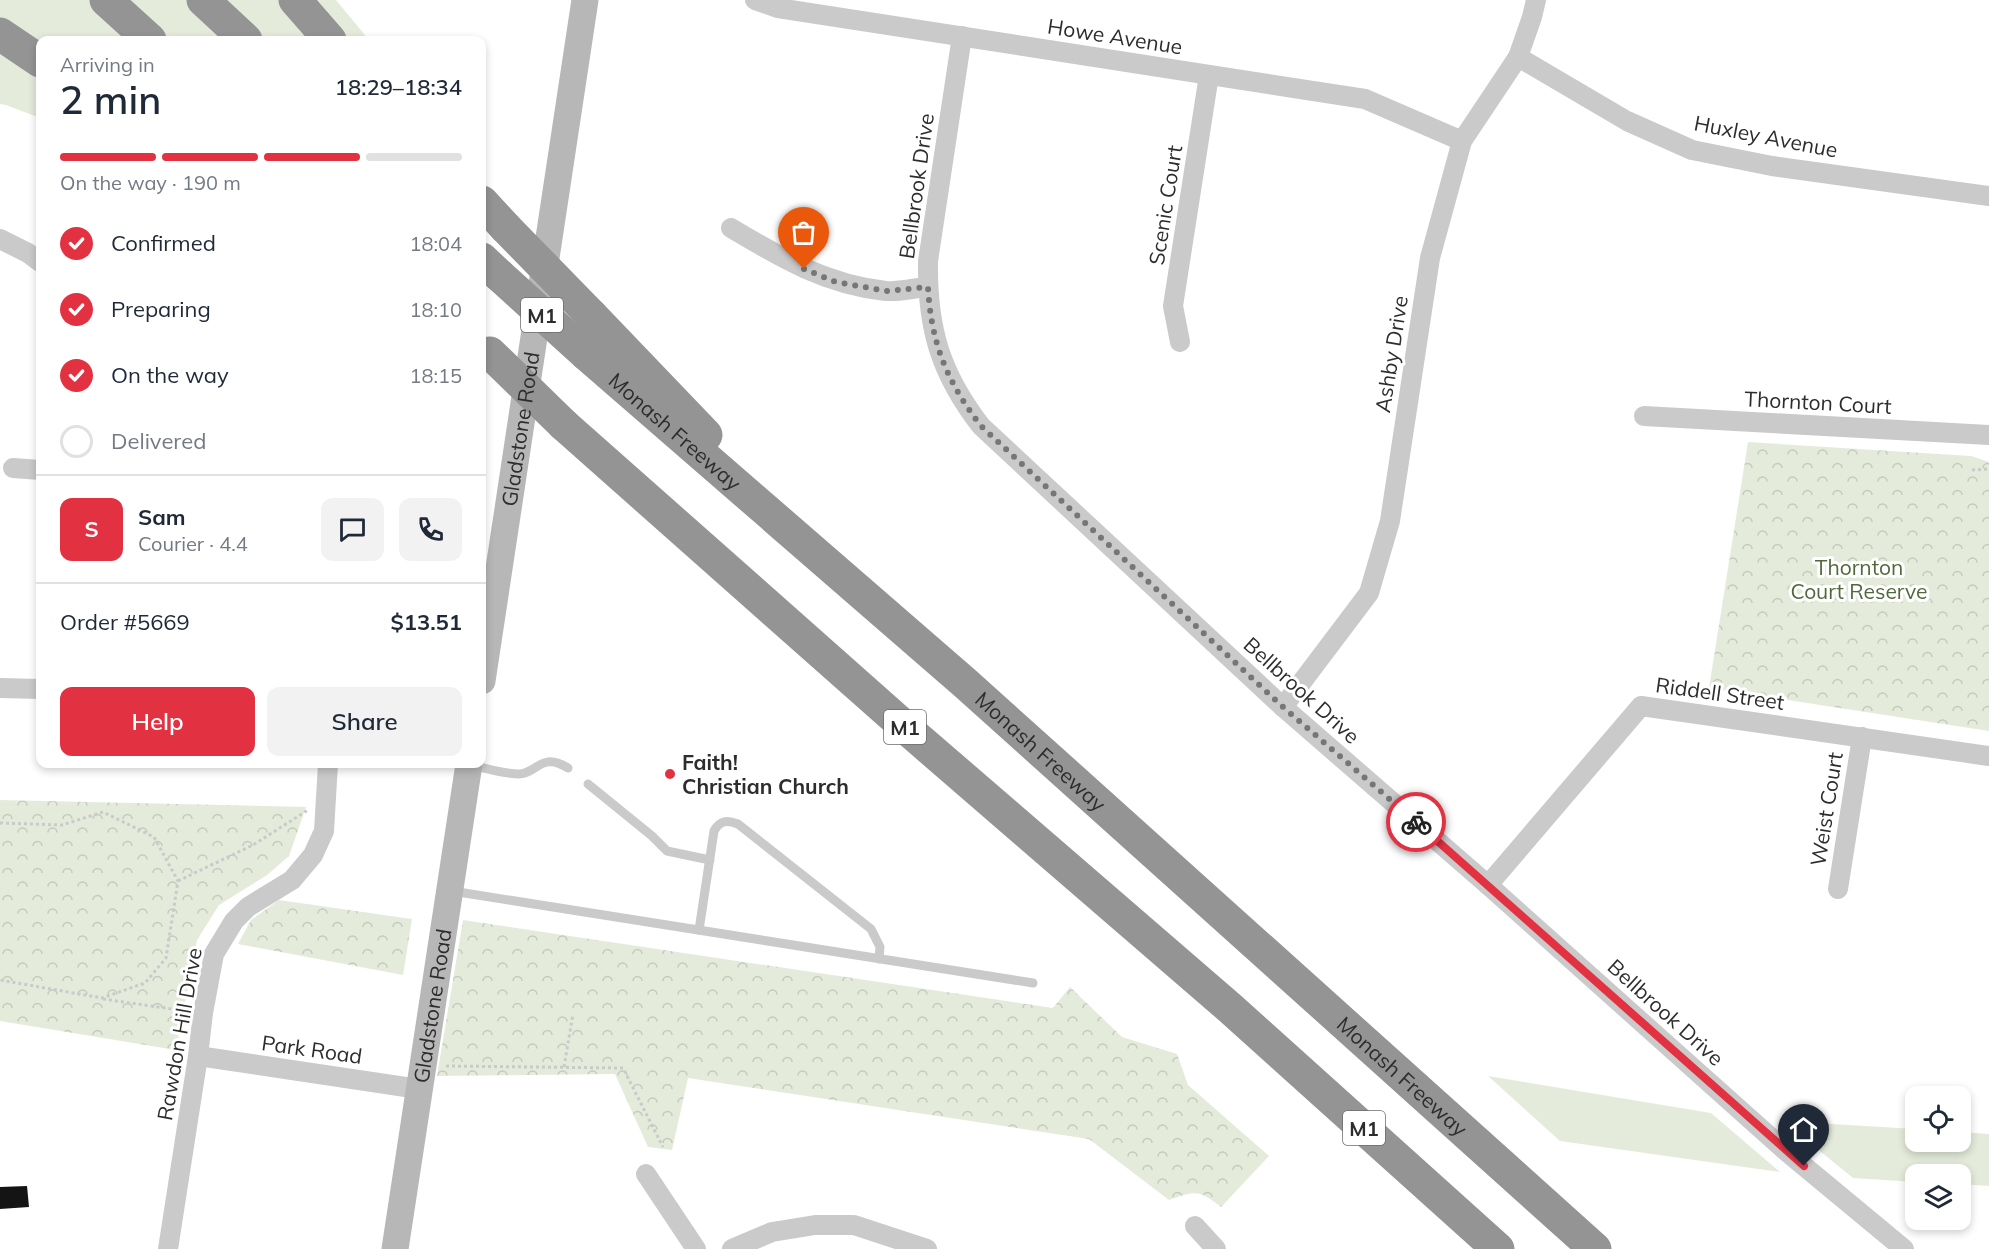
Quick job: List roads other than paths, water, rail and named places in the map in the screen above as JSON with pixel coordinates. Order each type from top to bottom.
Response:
[{"type":"highway","points":[[106,0],[146,36]]},
{"type":"highway","points":[[203,0],[242,36]]},
{"type":"highway","points":[[295,0],[326,36]]},
{"type":"highway","points":[[486,206],[670,396],[815,553]]},
{"type":"highway","name":"Monash Freeway","points":[[490,267],[586,354],[965,683],[1595,1249]]},
{"type":"highway","name":"M1","points":[[486,359],[914,735],[1230,1008],[1498,1249]]},
{"type":"main road","name":"Gladstone Road","points":[[486,655],[585,0]]},
{"type":"main road","name":"Gladstone Road","points":[[395,1249],[468,768]]},
{"type":"street","name":"Howe Avenue","points":[[755,0],[778,8],[1365,99],[1462,141]]},
{"type":"street","name":"Ashby Drive","points":[[1283,707],[1369,593],[1390,521],[1430,258],[1462,141],[1518,57],[1536,0]]},
{"type":"street","name":"Bellbrook Drive","points":[[962,36],[928,261],[929,309],[935,339],[949,378],[981,426],[1283,707],[1488,885],[1787,1152],[1904,1249]]},
{"type":"street","name":"Huxley Avenue","points":[[1518,57],[1627,122],[1692,150],[1772,166],[1989,196]]},
{"type":"street","name":"Scenic Court","points":[[1180,342],[1173,306],[1209,75]]},
{"type":"street","points":[[731,228],[788,262],[836,282],[887,291],[928,287]]},
{"type":"street","points":[[0,239],[36,259]]},
{"type":"street","name":"Thornton Court","points":[[1644,416],[1989,435]]},
{"type":"street","points":[[13,468],[36,470]]},
{"type":"street","points":[[0,688],[36,689]]},
{"type":"street","name":"Riddell Street","points":[[1488,885],[1641,706],[1989,756]]},
{"type":"street","name":"Weist Court","points":[[1838,889],[1862,737]]},
{"type":"street","name":"Rawdon Hill Drive","points":[[168,1249],[214,954],[234,921],[248,907],[292,880],[313,855],[324,831],[328,768]]},
{"type":"street","name":"Park Road","points":[[198,1056],[419,1089]]},
{"type":"street","points":[[646,1174],[696,1249]]},
{"type":"street","points":[[732,1249],[772,1232],[815,1225],[854,1225],[927,1249]]},
{"type":"street","points":[[1195,1226],[1216,1249]]},
{"type":"lane","points":[[486,767],[519,774],[528,772],[542,763],[555,763],[568,768]]},
{"type":"lane","points":[[588,784],[667,851],[710,860]]},
{"type":"lane","points":[[699,930],[714,831],[723,821],[738,824],[870,928],[880,947],[879,959]]},
{"type":"lane","points":[[449,890],[1032,983]]},
{"type":"place","name":"Faith! Christian Church","points":[[670,774]]},
{"type":"park label","name":"Thornton Court Reserve","points":[[1859,579]]}]
